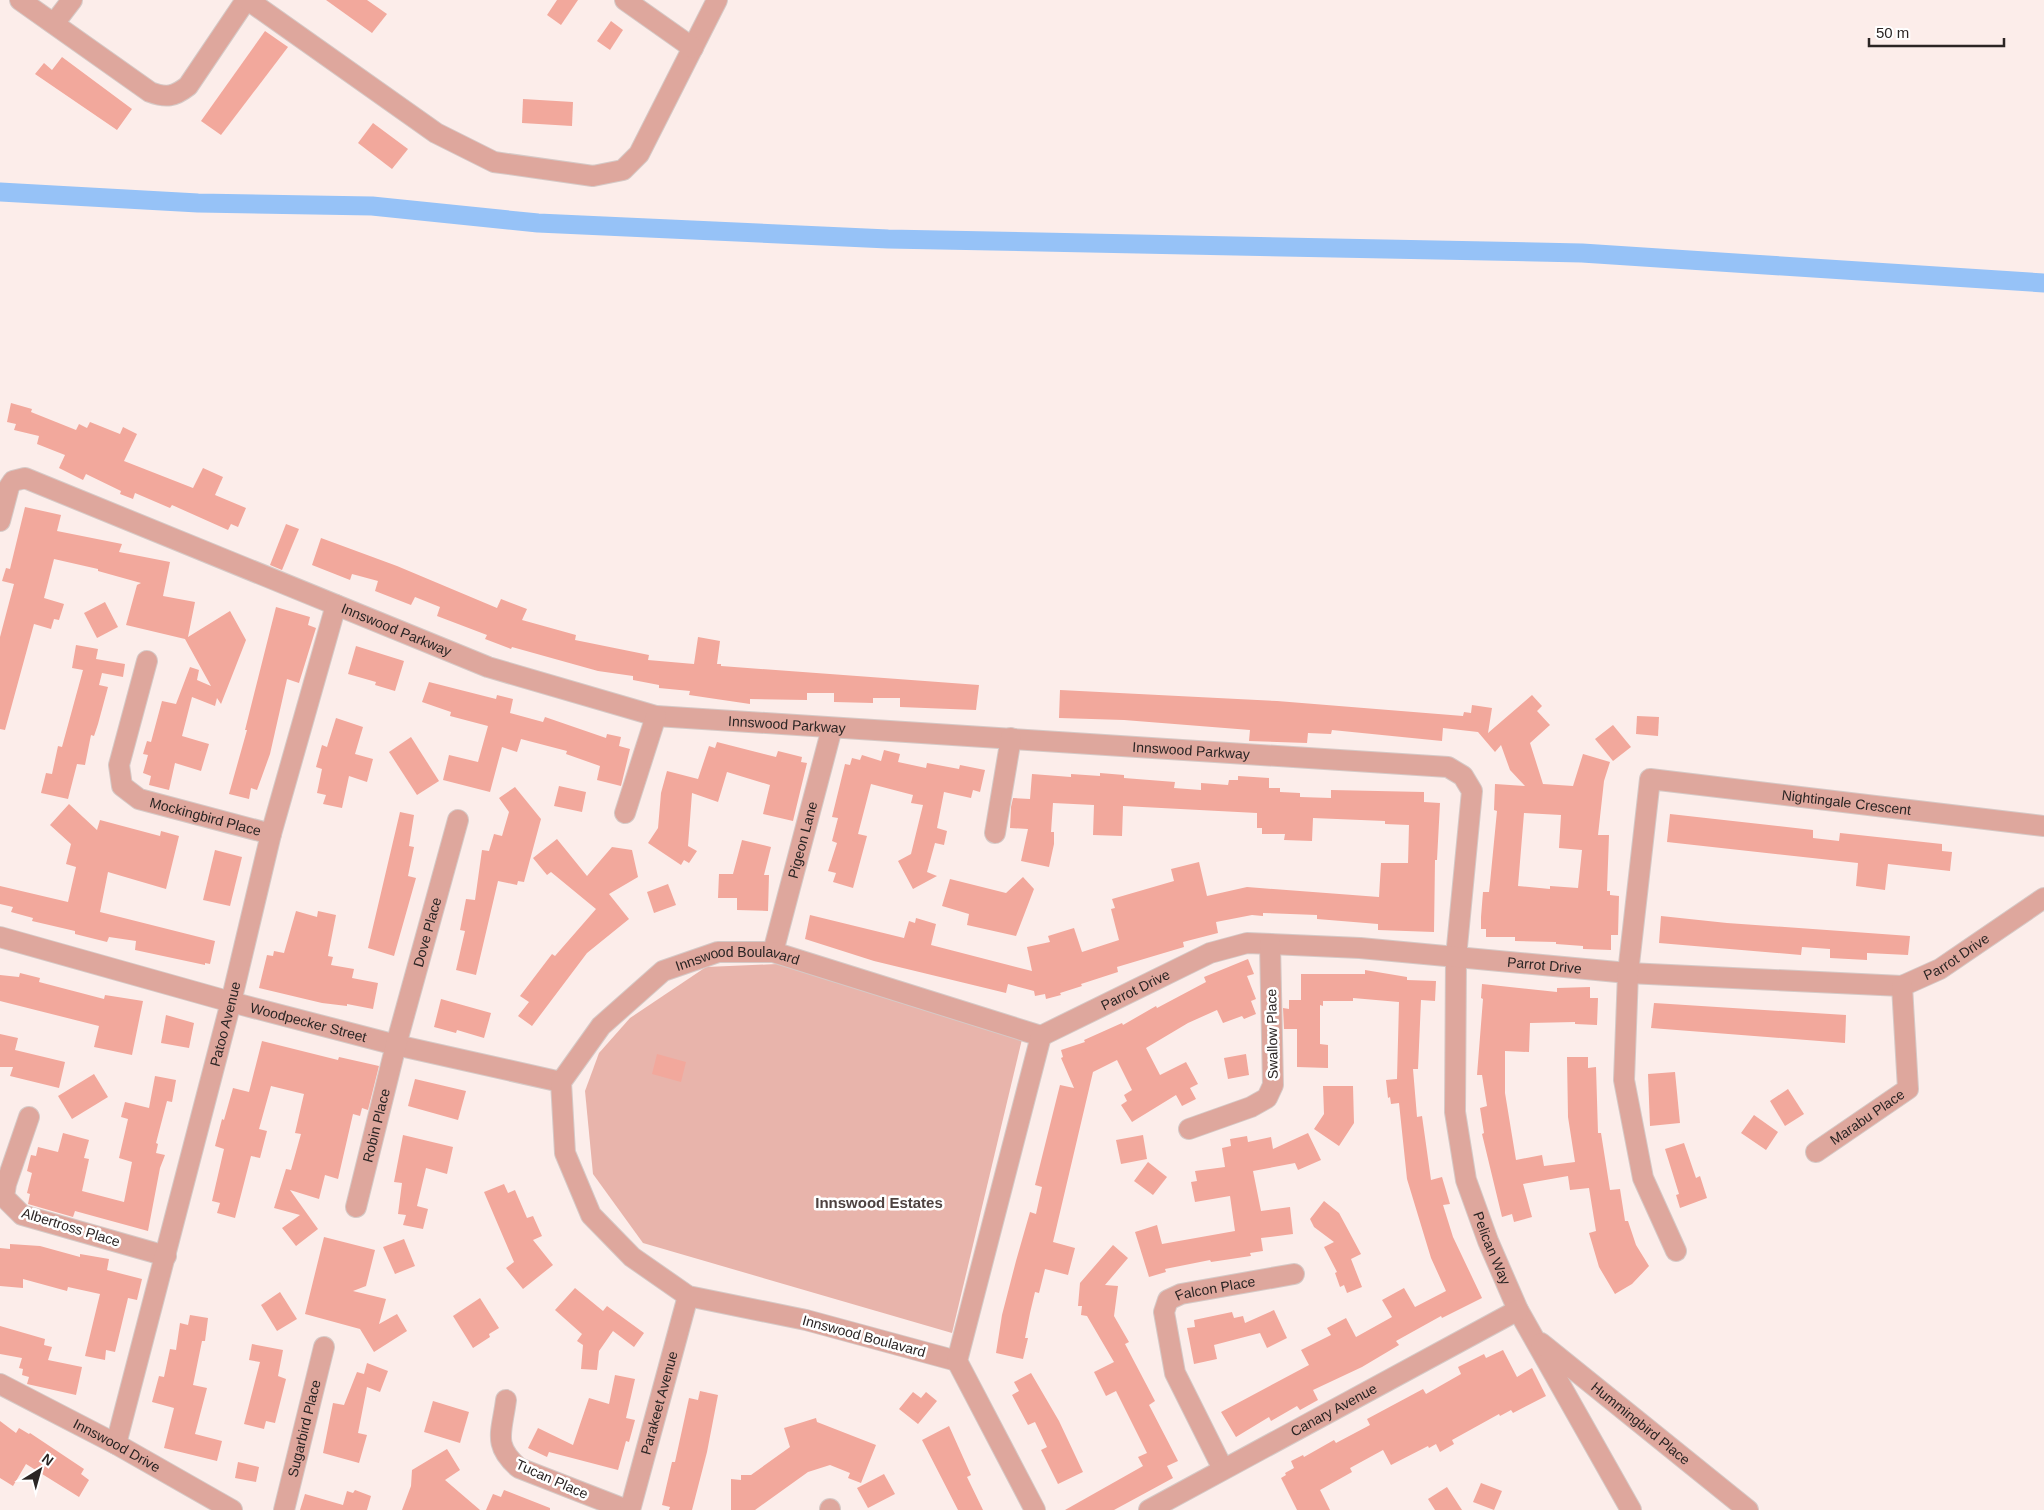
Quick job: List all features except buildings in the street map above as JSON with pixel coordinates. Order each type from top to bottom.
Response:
[{"type":"street","points":[[20,0],[150,92],[162,97],[176,96],[188,86],[247,0],[436,133],[494,162],[593,176],[623,170],[639,154],[717,0]]},
{"type":"street","points":[[52,22],[59,17],[72,0]]},
{"type":"street","points":[[625,0],[693,48]]},
{"type":"street","name":"Innswood Parkway","points":[[0,521],[9,487],[13,481],[25,478],[488,667],[656,716],[1448,767],[1462,776],[1472,791],[1456,957]]},
{"type":"street","name":"Patoo Avenue","points":[[116,1444],[231,1002],[271,834],[336,605]]},
{"type":"street","name":"Mockingbird Place","points":[[147,661],[119,765],[122,786],[139,800],[271,834]]},
{"type":"street","points":[[625,813],[656,716]]},
{"type":"street","name":"Pigeon Lane","points":[[773,952],[832,728]]},
{"type":"street","points":[[995,833],[1011,738]]},
{"type":"street","name":"Nightingale Crescent","points":[[1628,973],[1650,779],[2044,826]]},
{"type":"street","name":"Dove Place","points":[[396,1045],[458,820]]},
{"type":"street","name":"Parrot Drive","points":[[1041,1036],[1210,953],[1247,943],[1360,948],[1628,973],[1902,986],[1940,969],[2044,898]]},
{"type":"street","name":"Woodpecker Street","points":[[0,937],[231,1002],[396,1045],[561,1082]]},
{"type":"street","name":"Swallow Place","points":[[1189,1129],[1251,1107],[1267,1098],[1273,1085],[1270,944]]},
{"type":"street","name":"Innswood Boulavard","points":[[957,1361],[806,1320],[688,1296],[632,1258],[592,1215],[565,1153],[561,1082],[600,1026],[663,971],[718,952],[773,952],[1041,1036]]},
{"type":"street","name":"Pelican Way","points":[[1456,957],[1455,1112],[1466,1180],[1488,1241],[1518,1310],[1631,1510]]},
{"type":"street","points":[[1628,973],[1624,1080],[1643,1178],[1676,1251]]},
{"type":"street","name":"Marabu Place","points":[[1816,1152],[1908,1089],[1902,986]]},
{"type":"street","points":[[1035,1510],[957,1361],[1041,1036]]},
{"type":"street","name":"Robin Place","points":[[356,1207],[396,1045]]},
{"type":"street","name":"Albertross Place","points":[[29,1117],[6,1184],[4,1197],[10,1206],[22,1215],[166,1256]]},
{"type":"street","name":"Falcon Place","points":[[1223,1469],[1175,1373],[1164,1312],[1168,1300],[1182,1294],[1294,1274]]},
{"type":"street","name":"Parakeet Avenue","points":[[628,1510],[688,1296]]},
{"type":"street","name":"Canary Avenue","points":[[1149,1510],[1518,1310]]},
{"type":"street","name":"Hummingbird Place","points":[[1533,1336],[1739,1508]]},
{"type":"street","name":"Sugarbird Place","points":[[284,1510],[324,1347]]},
{"type":"street","name":"Innswood Drive","points":[[0,1384],[116,1444],[232,1510]]},
{"type":"street","name":"Tucan Place","points":[[506,1400],[500,1445],[505,1456],[519,1468],[628,1510]]},
{"type":"shaded area","points":[[777,964],[1023,1035],[952,1333],[643,1243],[593,1174],[585,1091],[599,1053],[630,1018],[706,967]]},
{"type":"waterway","points":[[0,192],[198,203],[372,206],[538,223],[888,239],[1582,253],[2044,283]]},
{"type":"district","name":"Innswood Estates","points":[[879,1203]]}]
